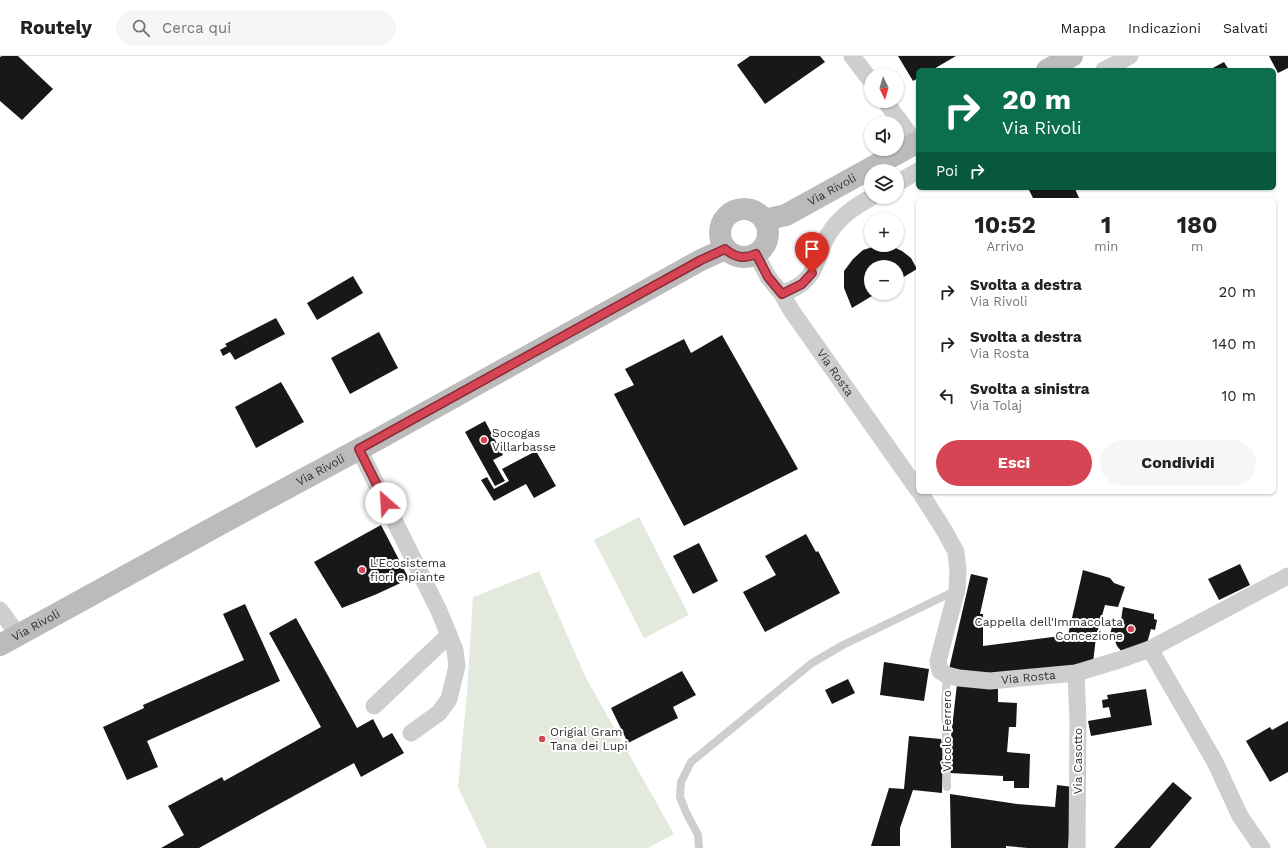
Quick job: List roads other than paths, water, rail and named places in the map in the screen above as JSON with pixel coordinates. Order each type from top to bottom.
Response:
[{"type":"street","points":[[852,56],[864,72]]},
{"type":"street","points":[[1051,68],[1072,56]]},
{"type":"street","points":[[1108,68],[1130,56]]},
{"type":"street","points":[[890,108],[916,141]]},
{"type":"street","name":"Via Rivoli","points":[[764,220],[786,215],[916,143]]},
{"type":"street","points":[[904,179],[916,173]]},
{"type":"street","points":[[782,294],[802,284],[812,273],[827,236],[839,219],[864,202]]},
{"type":"street","points":[[737,210],[752,210],[759,214],[764,220],[768,235],[762,249],[756,254],[748,257],[740,257],[732,255],[725,249],[721,242],[720,226],[724,218],[730,213],[737,210]]},
{"type":"street","name":"Via Rivoli","points":[[9,640],[701,260],[725,249]]},
{"type":"street","name":"Via Rosta","points":[[756,254],[768,277],[782,294],[791,310],[916,487]]},
{"type":"street","points":[[359,449],[439,611],[455,650],[457,666],[449,700],[439,713],[411,733]]},
{"type":"street","name":"Via Rosta","points":[[921,494],[956,552],[958,571],[957,589],[938,661],[940,671],[947,675],[959,678],[990,681],[1076,673],[1119,660],[1150,649],[1288,576]]},
{"type":"street","points":[[0,610],[9,640]]},
{"type":"street","points":[[374,706],[449,635]]},
{"type":"street","points":[[1150,649],[1216,762],[1240,816],[1262,848]]},
{"type":"street","name":"Via Casotto","points":[[1076,673],[1078,722],[1077,848]]},
{"type":"lane","points":[[699,848],[698,835],[680,797],[681,782],[691,762],[812,663],[843,645],[957,589]]},
{"type":"lane","name":"Vicolo Ferrero","points":[[947,675],[947,787]]},
{"type":"place","name":"Socogas Villarbasse","points":[[484,440]]},
{"type":"place","name":"L'Ecosistema fiori e piante","points":[[362,570]]},
{"type":"place","name":"Cappella dell'Immacolata Concezione","points":[[1131,629]]},
{"type":"place","name":"Origial Gram Tana dei Lupi","points":[[542,739]]}]
